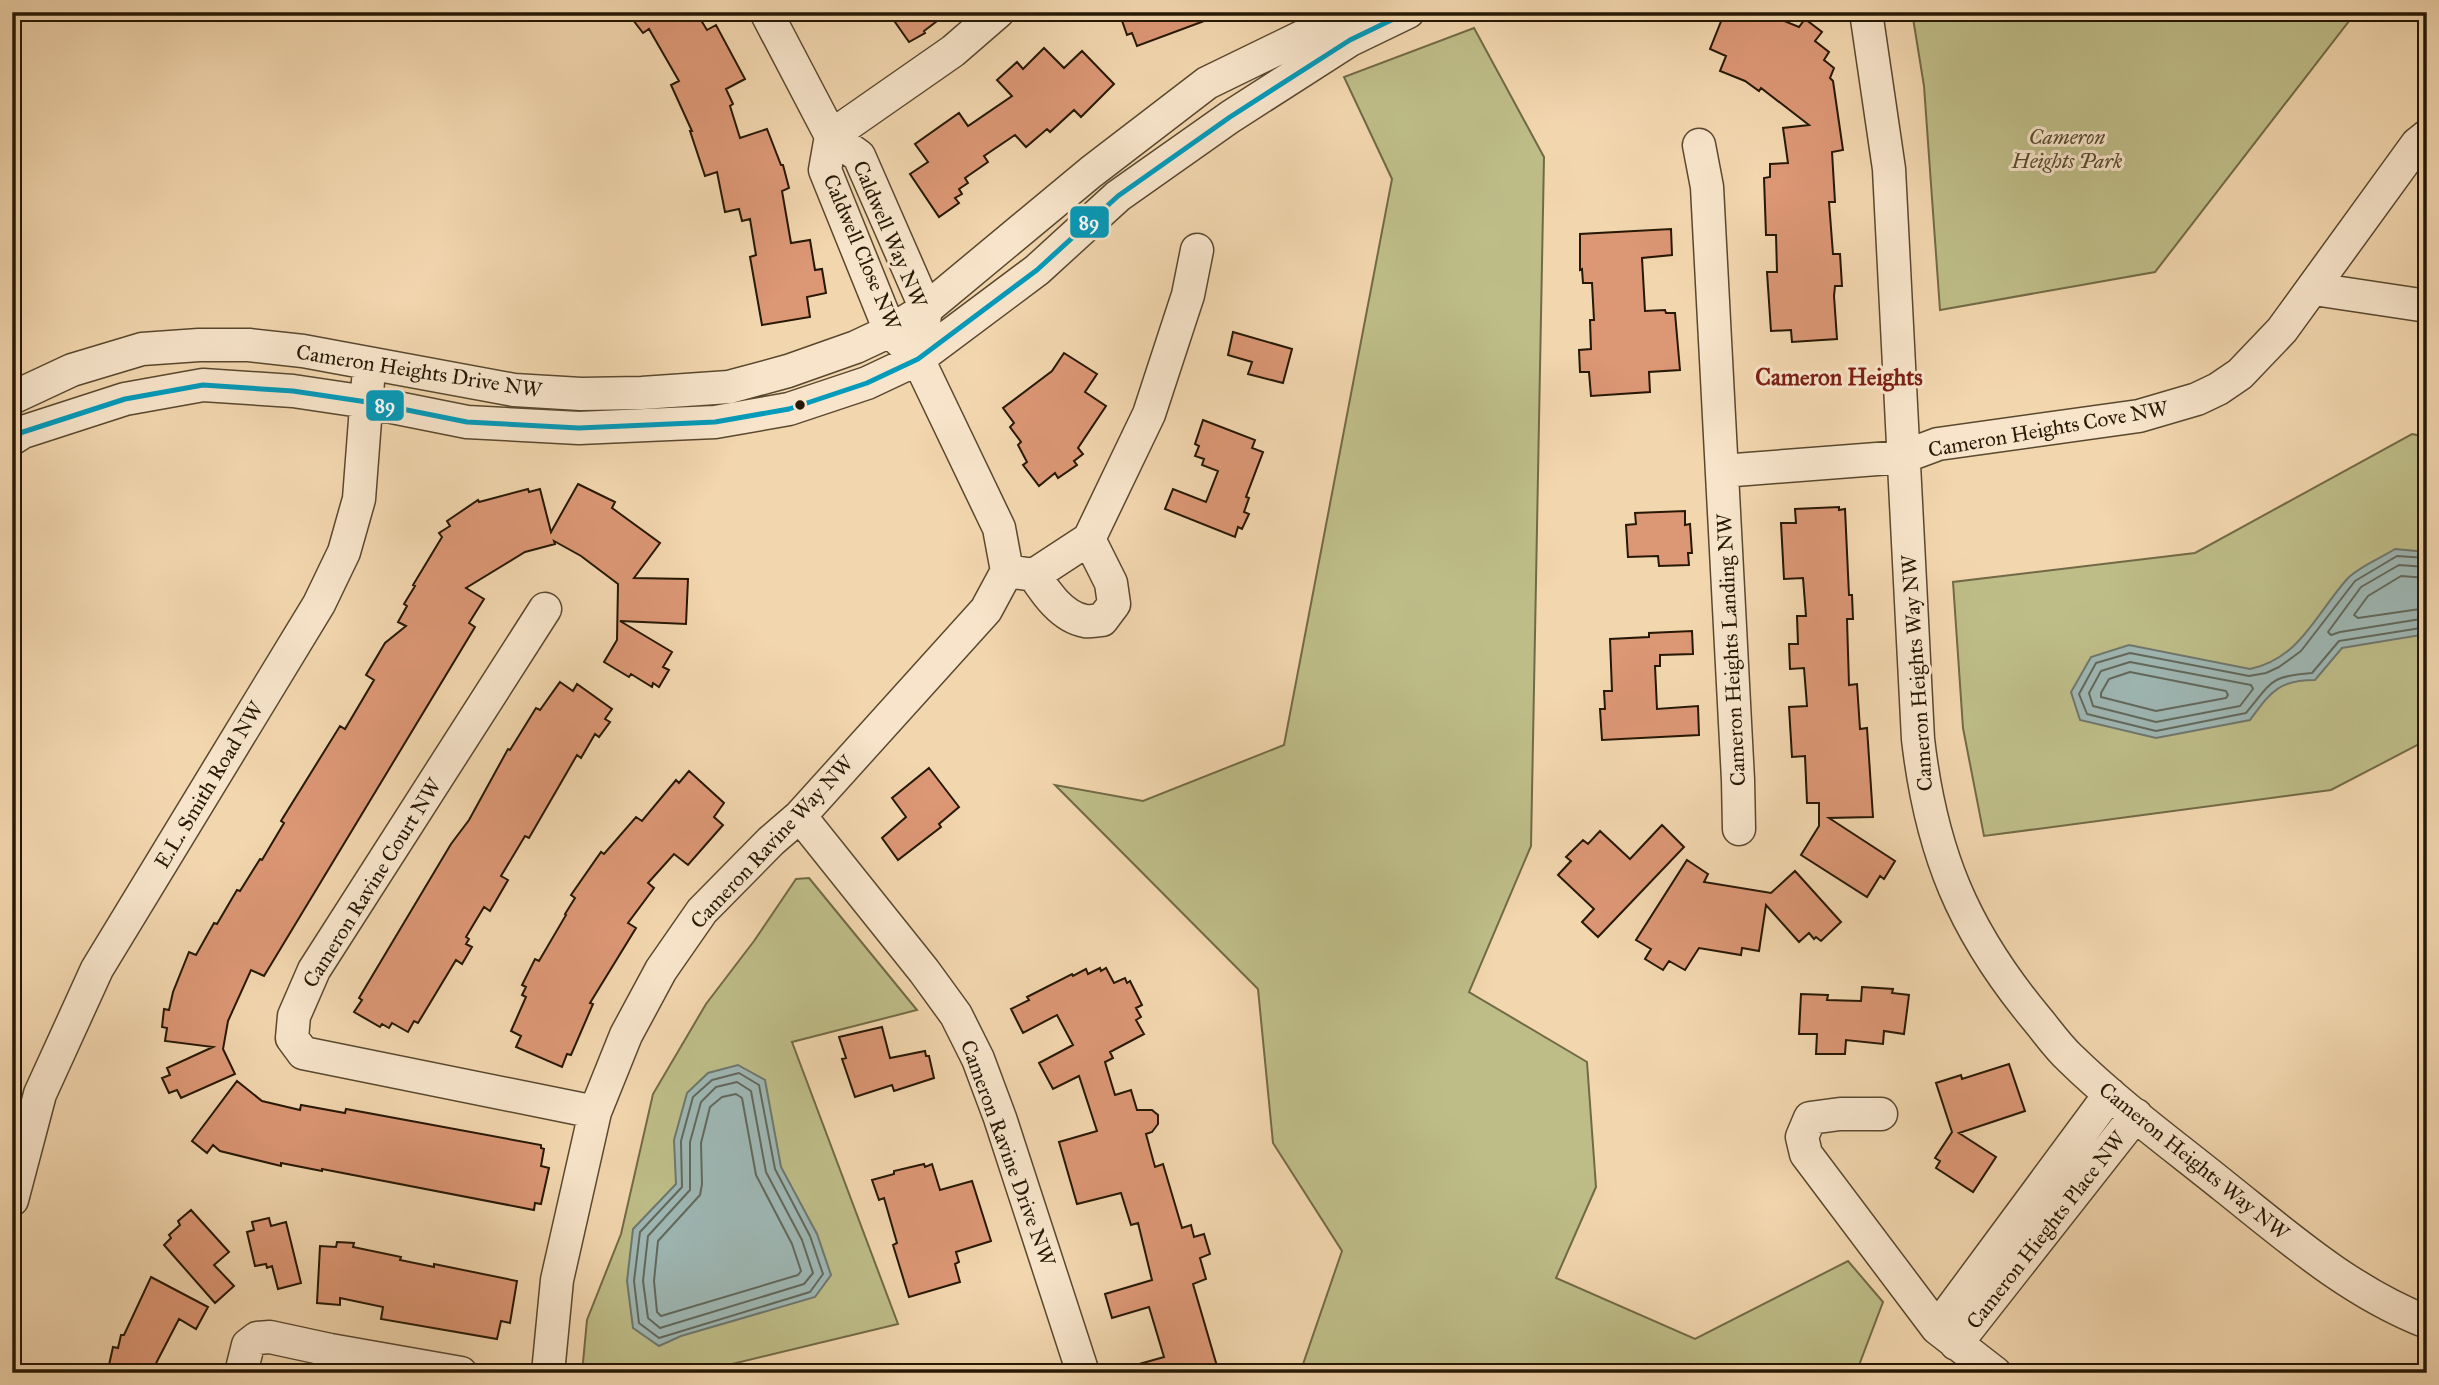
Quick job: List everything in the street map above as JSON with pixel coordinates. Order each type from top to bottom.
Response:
[{"type":"street","name":"Caldwell Way NW","points":[[766,12],[831,136],[859,156],[926,309],[918,359]]},
{"type":"street","points":[[831,136],[953,51],[998,12]]},
{"type":"street","name":"Cameron Heights Drive NW","points":[[12,397],[72,370],[142,349],[249,345],[368,362],[514,390],[581,394],[729,387],[856,347],[890,331],[926,309],[1091,172],[1207,83],[1346,24],[1408,12]]},
{"type":"street","name":"Cameron Heights Way NW","points":[[1866,12],[1889,169],[1918,739],[1923,787],[1938,845],[1959,902],[2000,972],[2068,1056],[2110,1094],[2324,1266],[2371,1296],[2427,1322]]},
{"type":"street","name":"Cameron Heights Drive NW","points":[[12,439],[23,432],[125,399],[202,384],[293,391],[366,415],[579,428],[715,422],[789,409],[867,383],[918,359],[1037,270],[1118,196],[1230,117],[1346,24]]},
{"type":"street","name":"Caldwell Close NW","points":[[831,136],[825,170],[890,331],[918,359]]},
{"type":"street","name":"Cameron Heights Cove NW","points":[[1903,457],[1938,444],[2139,416],[2197,399],[2218,389],[2240,374],[2260,355],[2314,289],[2417,144],[2427,136]]},
{"type":"street","name":"Cameron Heights Landing NW","points":[[1699,145],[1707,187],[1739,829]]},
{"type":"street","points":[[1021,573],[1089,539],[1149,414],[1188,295],[1197,250]]},
{"type":"street","points":[[2314,289],[2427,306]]},
{"type":"street","points":[[918,359],[1021,573],[1064,610],[1084,621],[1102,620],[1114,604],[1111,583],[1089,539]]},
{"type":"street","name":"E.L. Smith Road NW","points":[[12,1200],[40,1094],[97,969],[319,604],[344,552],[359,499],[368,362]]},
{"type":"street","points":[[1722,471],[1903,457]]},
{"type":"street","name":"Cameron Ravine Way NW","points":[[548,1373],[557,1280],[595,1112],[626,1035],[660,970],[702,911],[771,841],[800,816],[1021,573]]},
{"type":"street","name":"Cameron Ravine Court NW","points":[[545,609],[314,970],[294,1016],[292,1038],[303,1053],[595,1112]]},
{"type":"street","name":"Cameron Ravine Drive NW","points":[[800,816],[956,1014],[978,1059],[1000,1118],[1083,1373]]},
{"type":"street","name":"Cameron Hieghts Place NW","points":[[1946,1336],[2110,1094]]},
{"type":"street","name":"Cameron Hieghts Place NW","points":[[1881,1114],[1840,1114],[1810,1118],[1801,1137],[1806,1154],[1946,1336],[1995,1373]]},
{"type":"street","name":"Cameron Hieghts Place NW","points":[[1946,1336],[2136,1115]]},
{"type":"street","points":[[242,1373],[248,1345],[257,1338],[270,1337],[461,1373]]},
{"type":"green space","name":"Cameron Heights Park","points":[[1912,12],[2356,12],[2155,272],[1940,310],[1924,86]]},
{"type":"green space","points":[[1474,28],[1544,157],[1531,846],[1469,992],[1587,1062],[1596,1187],[1556,1278],[1695,1339],[1848,1261],[1883,1302],[1856,1373],[1300,1373],[1342,1251],[1273,1143],[1258,989],[1055,785],[1143,801],[1284,745],[1392,179],[1344,77]]},
{"type":"green space","points":[[2412,434],[2427,437],[2427,740],[2331,790],[1984,836],[1963,728],[1953,582],[2195,553]]},
{"type":"green space","points":[[809,878],[917,1010],[792,1042],[898,1324],[695,1373],[582,1373],[587,1320],[621,1234],[653,1094],[706,1004],[754,941],[796,879]]},
{"type":"water","points":[[2395,549],[2427,552],[2427,634],[2342,648],[2315,680],[2284,685],[2270,695],[2250,720],[2156,738],[2080,720],[2071,692],[2091,657],[2129,645],[2250,669],[2267,664],[2295,645],[2348,578]]},
{"type":"water","points":[[738,1065],[765,1080],[781,1167],[817,1234],[831,1275],[815,1297],[681,1336],[659,1346],[633,1328],[627,1281],[633,1229],[676,1184],[674,1140],[687,1093],[708,1073]]},
{"type":"building","points":[[627,12],[696,12],[707,30],[716,25],[745,79],[726,89],[733,104],[730,106],[740,138],[767,129],[783,165],[789,188],[782,191],[791,243],[810,240],[815,270],[822,269],[826,293],[807,297],[810,317],[762,325],[750,257],[756,255],[750,219],[742,221],[739,209],[725,212],[717,172],[705,176],[692,131],[671,85],[679,81],[649,29],[643,33]]},
{"type":"building","points":[[888,12],[949,12],[924,31],[925,33],[909,42]]},
{"type":"building","points":[[1119,12],[1223,14],[1137,46],[1132,33],[1127,35]]},
{"type":"building","points":[[1736,12],[1762,12],[1799,27],[1805,19],[1822,32],[1815,41],[1829,52],[1824,60],[1834,68],[1830,78],[1833,81],[1843,150],[1832,152],[1835,202],[1829,202],[1833,254],[1840,254],[1842,286],[1835,286],[1834,296],[1837,339],[1792,342],[1791,330],[1771,331],[1767,272],[1777,272],[1776,235],[1766,235],[1764,178],[1770,177],[1770,164],[1788,163],[1783,128],[1809,125],[1761,88],[1759,91],[1745,81],[1720,71],[1726,56],[1710,49],[1724,14],[1734,18]]},
{"type":"building","points":[[1044,48],[1064,68],[1082,51],[1114,84],[1081,117],[1074,110],[1050,132],[1047,129],[1026,147],[1015,135],[984,156],[988,162],[965,178],[968,183],[959,189],[962,194],[955,198],[959,203],[939,217],[910,174],[928,162],[915,144],[959,113],[968,126],[1012,96],[997,80],[1017,62],[1023,69]]},
{"type":"building","points":[[1671,229],[1672,255],[1642,258],[1645,311],[1665,310],[1666,313],[1675,313],[1680,370],[1649,372],[1650,392],[1591,396],[1589,372],[1580,372],[1579,350],[1591,349],[1590,320],[1594,320],[1592,283],[1583,283],[1582,269],[1580,270],[1580,234]]},
{"type":"building","points":[[1233,332],[1292,349],[1283,383],[1248,374],[1252,362],[1228,355]]},
{"type":"building","points":[[1064,353],[1097,374],[1085,392],[1106,406],[1078,448],[1083,454],[1074,461],[1077,465],[1058,478],[1055,473],[1039,486],[1023,465],[1027,462],[1018,445],[1021,442],[1010,427],[1014,423],[1003,408],[1052,371]]},
{"type":"building","points":[[1203,420],[1255,440],[1252,448],[1263,452],[1246,497],[1249,498],[1244,512],[1249,514],[1242,529],[1238,527],[1235,537],[1165,509],[1173,489],[1206,502],[1218,471],[1202,465],[1204,459],[1195,456],[1199,446],[1195,444]]},
{"type":"building","points":[[578,484],[615,502],[612,508],[660,543],[634,578],[688,579],[686,624],[620,621],[672,652],[663,667],[669,670],[659,687],[653,683],[652,687],[631,674],[629,677],[604,662],[617,640],[618,584],[581,556],[554,541],[555,544],[525,552],[466,588],[484,599],[469,623],[475,627],[264,976],[251,970],[228,1021],[223,1049],[235,1074],[181,1098],[177,1090],[169,1093],[162,1078],[170,1075],[167,1068],[213,1047],[165,1041],[167,1028],[162,1027],[164,1009],[169,1010],[189,952],[196,955],[214,923],[217,924],[237,890],[240,891],[260,859],[262,860],[284,823],[281,821],[340,726],[345,729],[374,680],[366,675],[385,643],[406,626],[398,622],[407,606],[404,604],[442,537],[439,533],[450,526],[447,521],[478,500],[479,502],[528,489],[529,492],[540,489],[551,532]]},
{"type":"building","points":[[1839,507],[1839,510],[1845,509],[1849,595],[1852,595],[1853,619],[1847,619],[1849,685],[1857,684],[1860,729],[1867,728],[1873,817],[1829,818],[1895,861],[1884,879],[1880,876],[1867,897],[1801,855],[1819,826],[1819,803],[1807,803],[1805,756],[1792,757],[1789,707],[1807,706],[1804,668],[1790,669],[1789,644],[1798,644],[1797,616],[1806,616],[1803,578],[1784,579],[1781,523],[1796,523],[1795,509]]},
{"type":"building","points":[[1685,511],[1685,525],[1690,524],[1692,553],[1688,553],[1689,565],[1659,566],[1658,556],[1628,557],[1626,525],[1636,524],[1635,513]]},
{"type":"building","points":[[1692,631],[1693,654],[1660,655],[1660,666],[1655,666],[1657,709],[1698,706],[1699,735],[1602,740],[1600,709],[1605,709],[1604,691],[1612,691],[1610,639],[1649,637],[1649,633]]},
{"type":"building","points":[[560,682],[573,691],[577,684],[612,709],[605,719],[610,722],[599,737],[595,734],[581,758],[577,755],[529,838],[525,836],[501,876],[508,880],[490,911],[484,907],[466,937],[469,939],[466,944],[472,947],[462,964],[456,960],[418,1023],[414,1021],[408,1032],[392,1023],[389,1028],[382,1024],[380,1027],[354,1012],[362,1000],[359,998],[451,844],[469,820],[508,749],[510,750],[536,708],[540,710]]},
{"type":"building","points":[[929,768],[959,807],[939,824],[941,827],[898,860],[882,838],[906,817],[892,798]]},
{"type":"building","points":[[689,771],[724,803],[714,817],[723,825],[688,865],[674,854],[648,883],[654,888],[628,923],[636,928],[590,1003],[593,1004],[571,1055],[567,1054],[562,1067],[516,1047],[521,1036],[511,1031],[526,997],[522,995],[526,987],[522,985],[535,959],[539,961],[566,915],[575,898],[571,895],[601,852],[604,854],[636,817],[642,821],[676,780],[679,783]]},
{"type":"building","points":[[1662,825],[1684,847],[1598,937],[1582,922],[1594,909],[1558,875],[1571,861],[1566,857],[1583,840],[1588,844],[1600,831],[1630,859]]},
{"type":"building","points":[[1687,860],[1708,874],[1704,882],[1771,893],[1795,871],[1841,922],[1821,941],[1816,937],[1814,939],[1809,933],[1799,942],[1766,905],[1759,951],[1742,948],[1741,955],[1699,948],[1685,970],[1669,961],[1663,970],[1645,959],[1651,949],[1636,940]]},
{"type":"building","points":[[1100,968],[1101,971],[1106,968],[1114,983],[1125,978],[1127,983],[1130,981],[1142,1005],[1136,1008],[1141,1017],[1136,1020],[1144,1034],[1110,1052],[1113,1058],[1105,1062],[1115,1095],[1131,1090],[1137,1110],[1152,1110],[1158,1115],[1158,1124],[1152,1132],[1146,1134],[1155,1167],[1163,1164],[1182,1228],[1191,1225],[1194,1237],[1204,1234],[1210,1254],[1200,1258],[1206,1279],[1193,1284],[1219,1373],[1126,1373],[1125,1368],[1164,1357],[1149,1307],[1112,1318],[1105,1294],[1152,1280],[1138,1223],[1131,1225],[1121,1193],[1077,1204],[1059,1142],[1097,1131],[1079,1076],[1053,1089],[1039,1063],[1073,1045],[1057,1015],[1023,1033],[1011,1009],[1029,1000],[1027,997],[1072,974],[1073,976],[1086,969],[1088,974]]},
{"type":"building","points":[[1862,987],[1893,989],[1892,993],[1909,995],[1904,1034],[1884,1031],[1883,1044],[1846,1040],[1845,1054],[1816,1054],[1817,1034],[1799,1034],[1801,994],[1828,995],[1827,1000],[1861,1001]]},
{"type":"building","points":[[882,1027],[890,1058],[925,1051],[926,1056],[929,1056],[934,1078],[894,1091],[892,1085],[855,1097],[842,1059],[846,1058],[839,1037]]},
{"type":"building","points":[[2009,1064],[2025,1111],[1959,1133],[1996,1157],[1973,1192],[1936,1168],[1940,1161],[1935,1158],[1952,1132],[1936,1083],[1961,1075],[1962,1079]]},
{"type":"building","points":[[237,1081],[262,1101],[300,1110],[301,1105],[345,1113],[346,1109],[541,1145],[544,1149],[541,1166],[549,1168],[541,1204],[535,1203],[534,1210],[322,1169],[281,1163],[281,1166],[220,1151],[213,1145],[207,1153],[192,1141]]},
{"type":"building","points":[[924,1164],[925,1167],[932,1164],[940,1190],[972,1181],[991,1241],[956,1252],[959,1262],[955,1264],[960,1282],[909,1297],[893,1245],[897,1243],[884,1198],[879,1200],[872,1180],[894,1174],[894,1171]]},
{"type":"building","points":[[191,1210],[229,1252],[214,1265],[234,1286],[215,1303],[164,1245],[171,1238],[169,1235],[180,1225],[178,1221]]},
{"type":"building","points":[[269,1218],[271,1226],[286,1222],[301,1283],[278,1289],[272,1266],[255,1266],[247,1232],[254,1230],[252,1222]]},
{"type":"building","points":[[337,1242],[354,1243],[353,1247],[401,1257],[400,1260],[517,1281],[510,1323],[501,1321],[497,1339],[381,1319],[383,1307],[340,1298],[340,1305],[317,1303],[320,1246],[336,1247]]},
{"type":"building","points":[[151,1277],[208,1307],[196,1329],[179,1319],[151,1373],[113,1373],[114,1366],[109,1365],[113,1347],[118,1348],[121,1335],[124,1335]]},
{"type":"transit line","name":"89","points":[[12,439],[23,432],[125,399],[203,385],[293,391],[367,402],[467,422],[579,428],[715,422],[789,409],[867,383],[918,359],[1037,270],[1118,196],[1230,117],[1350,40],[1408,12]]},
{"type":"district","name":"Cameron Heights","points":[[1839,377]]}]
